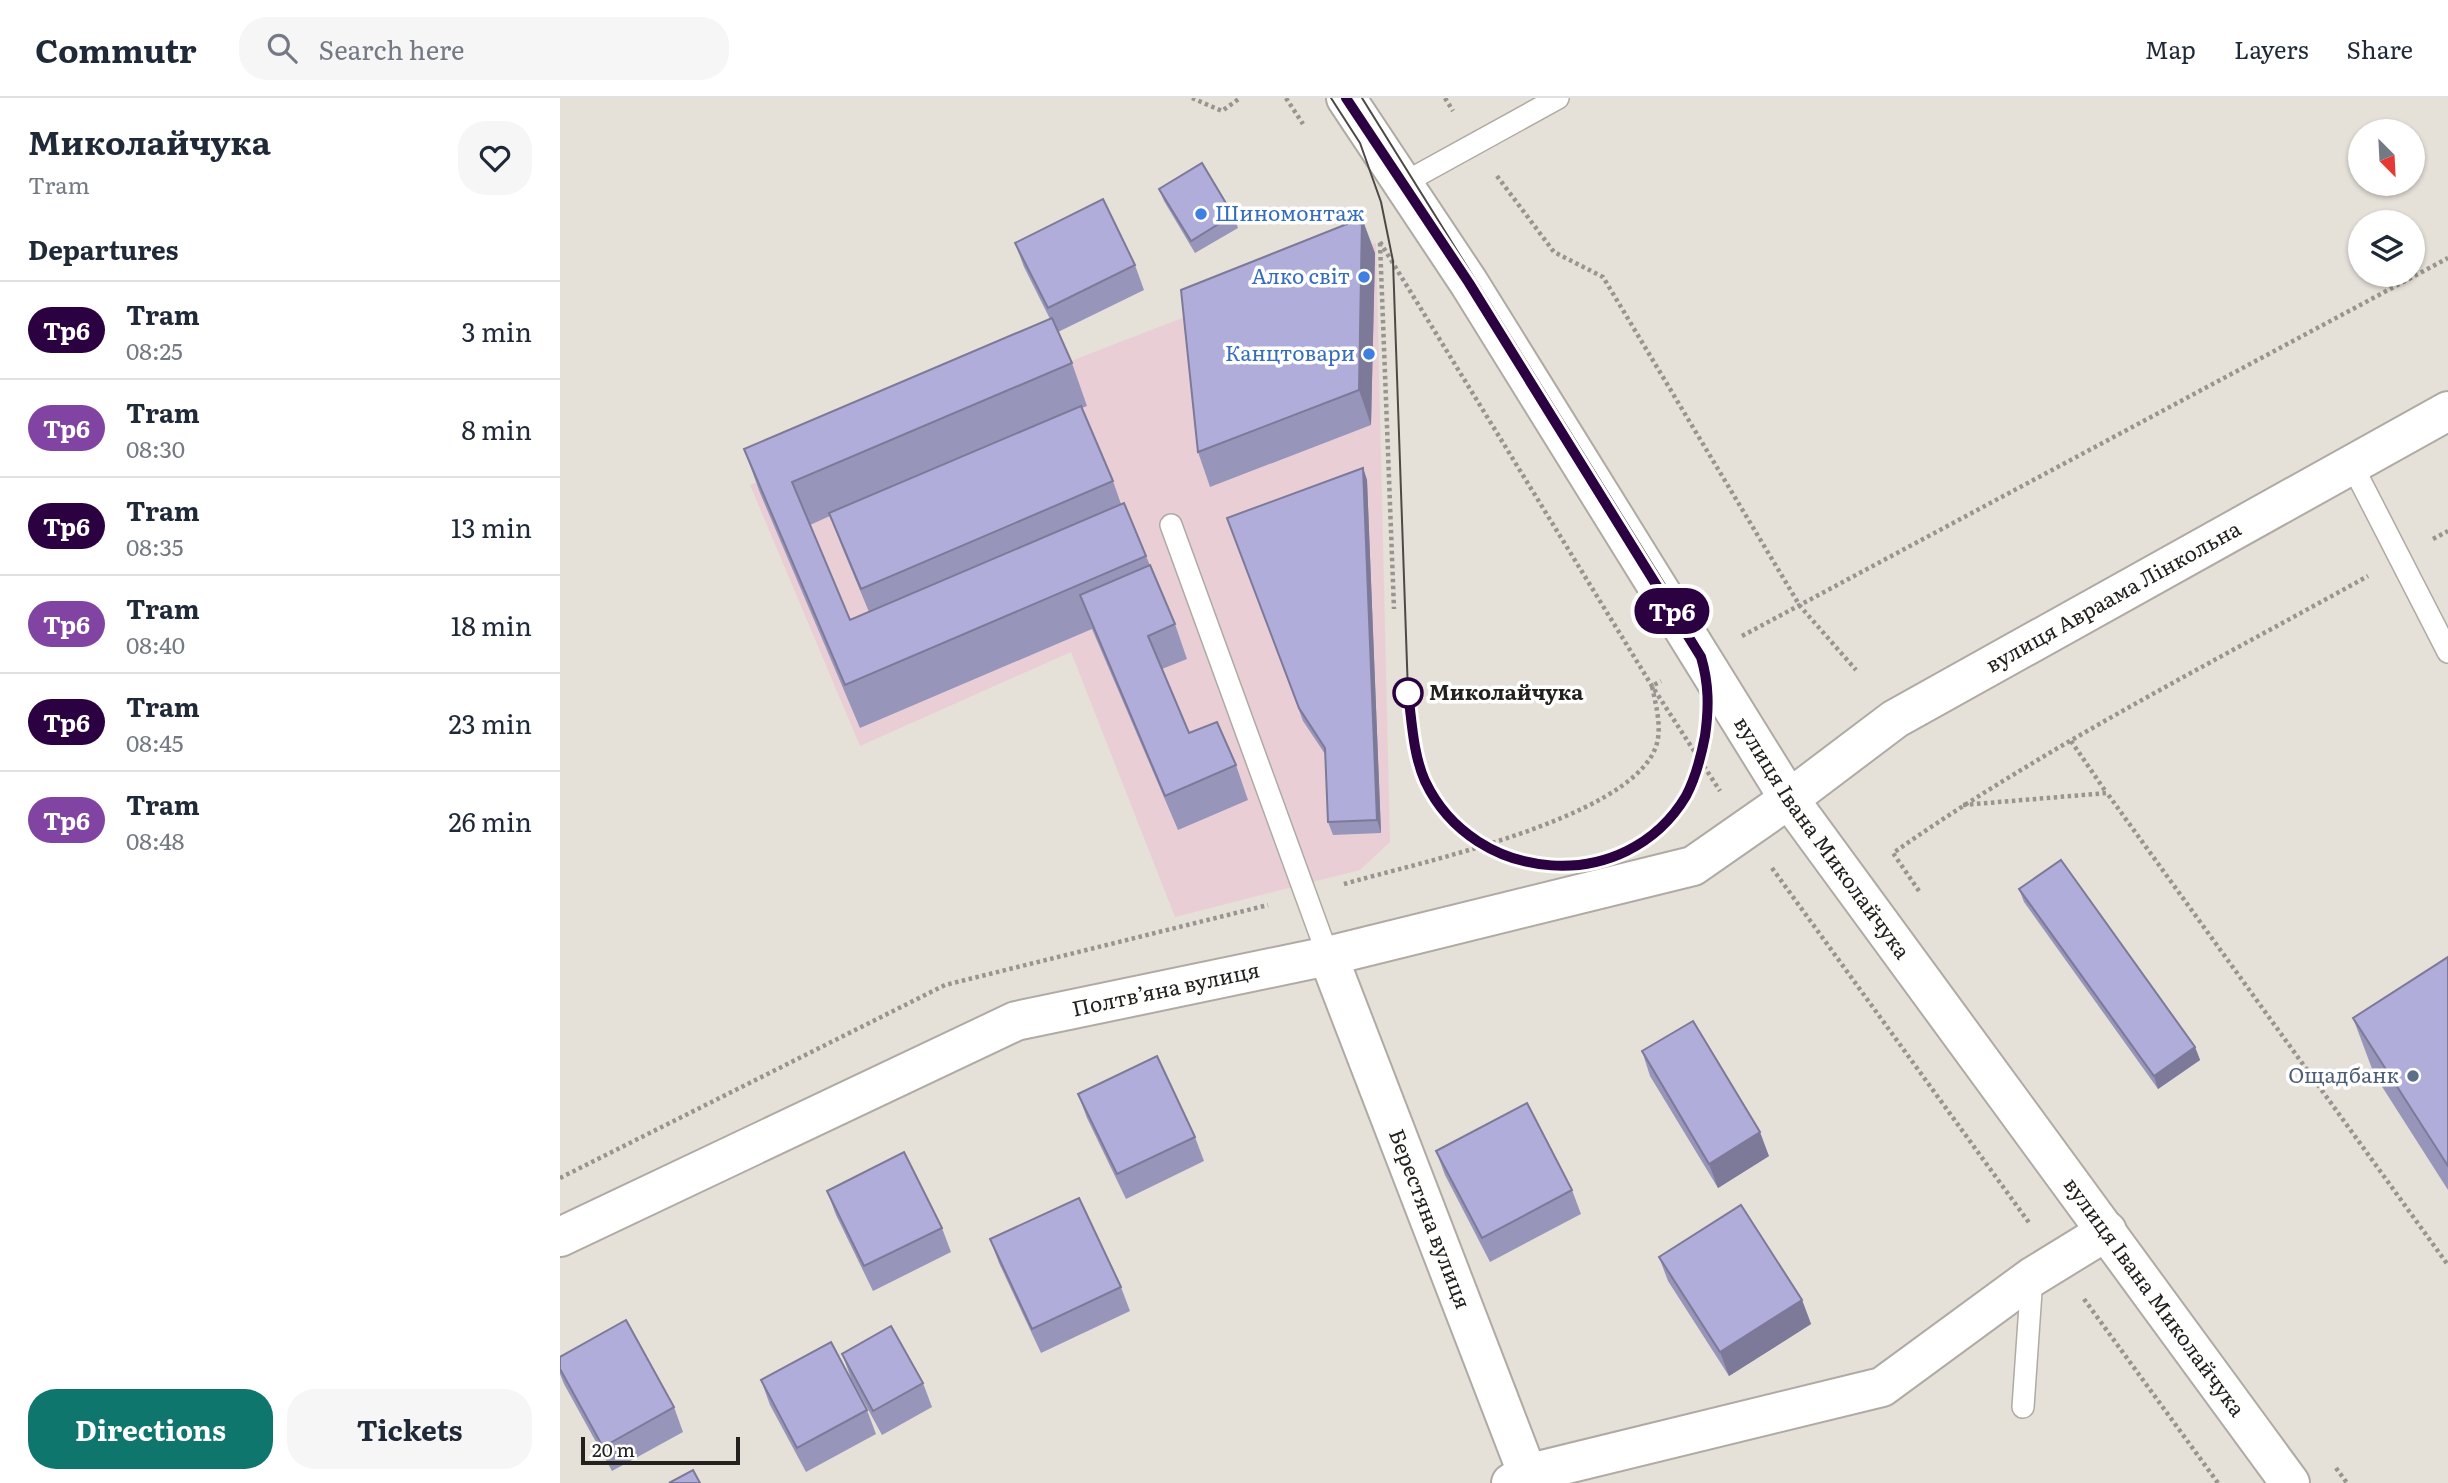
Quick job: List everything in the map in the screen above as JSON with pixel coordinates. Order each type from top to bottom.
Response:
[{"type":"street","name":"вулиця Івана Миколайчука","points":[[1346,98],[1469,283],[1789,799],[2290,1483]]},
{"type":"street","name":"вулиця Авраама Лінкольна","points":[[1789,799],[1895,719],[2448,411]]},
{"type":"street","name":"Полтвʼяна вулиця","points":[[560,1237],[1016,1021],[1328,956],[1693,866],[1789,799]]},
{"type":"street","name":"Берестяна вулиця","points":[[1328,956],[1522,1480]]},
{"type":"street","points":[[1522,1480],[1882,1387],[2032,1277],[2107,1231]]},
{"type":"lane","points":[[1402,184],[1558,98]]},
{"type":"lane","points":[[2352,465],[2448,652]]},
{"type":"lane","points":[[1171,525],[1328,956]]},
{"type":"lane","points":[[2023,1407],[2032,1277]]},
{"type":"path","points":[[1192,98],[1222,111],[1240,98]]},
{"type":"path","points":[[1380,241],[1394,609]]},
{"type":"path","points":[[1554,253],[1603,277],[1800,606],[1856,670]]},
{"type":"path","points":[[1800,606],[2448,258]]},
{"type":"path","points":[[1925,898],[1892,853],[1961,805],[2071,741],[2448,531]]},
{"type":"path","points":[[2071,741],[2448,1265]]},
{"type":"path","points":[[1961,805],[2107,793]]},
{"type":"path","points":[[2331,1461],[2347,1483]]},
{"type":"shaded area","points":[[1376,243],[1390,842],[1360,870],[1175,917],[1071,652],[860,746],[750,485]]},
{"type":"building","name":"Шиномонтаж","points":[[1202,163],[1233,215],[1191,241],[1159,189]]},
{"type":"building","points":[[1103,199],[1135,265],[1048,308],[1015,243]]},
{"type":"building","points":[[1362,218],[1359,390],[1198,452],[1181,290]]},
{"type":"building","points":[[1052,318],[1072,363],[792,482],[850,620],[1124,503],[1146,556],[845,685],[744,449]]},
{"type":"building","points":[[1081,406],[1113,481],[861,589],[829,513]]},
{"type":"building","points":[[1363,468],[1377,820],[1328,822],[1325,748],[1299,708],[1227,518]]},
{"type":"building","points":[[1150,565],[1175,624],[1148,636],[1189,733],[1217,722],[1236,765],[1165,796],[1080,595]]},
{"type":"building","points":[[2061,860],[2195,1047],[2154,1076],[2019,889]]},
{"type":"building","points":[[2448,957],[2448,1166],[2353,1018]]},
{"type":"building","points":[[1693,1021],[1760,1132],[1709,1164],[1642,1051]]},
{"type":"building","points":[[1157,1056],[1195,1137],[1117,1174],[1078,1094]]},
{"type":"building","points":[[1527,1103],[1572,1190],[1482,1238],[1436,1151]]},
{"type":"building","points":[[904,1152],[942,1228],[864,1266],[827,1191]]},
{"type":"building","points":[[1079,1198],[1121,1287],[1032,1329],[990,1239]]},
{"type":"building","points":[[1741,1205],[1802,1300],[1720,1352],[1659,1257]]},
{"type":"building","points":[[626,1320],[674,1407],[603,1447],[560,1369],[560,1357]]},
{"type":"building","points":[[891,1326],[923,1383],[873,1411],[842,1354]]},
{"type":"building","points":[[831,1342],[867,1410],[797,1448],[761,1380]]},
{"type":"building","points":[[693,1470],[700,1483],[669,1483]]},
{"type":"tram line","points":[[1331,98],[1360,143],[1381,202],[1393,261],[1408,693],[1413,738],[1421,771],[1448,816],[1478,841],[1513,858],[1551,865],[1589,863],[1626,851],[1659,829],[1685,796],[1697,770],[1704,742],[1708,676],[1692,628],[1362,98]]},
{"type":"tram line","name":"Тр6","points":[[1346,98],[1469,283],[1701,657],[1708,680],[1707,722],[1700,761],[1685,796],[1663,824],[1635,846],[1603,861],[1568,867],[1533,864],[1499,854],[1468,836],[1444,811],[1425,780],[1415,746],[1408,693]]},
{"type":"place","name":"Шиномонтаж","points":[[1201,214]]},
{"type":"place","name":"Алко світ","points":[[1364,277]]},
{"type":"place","name":"Канцтовари","points":[[1369,354]]},
{"type":"place","name":"Миколайчука","points":[[1408,693]]},
{"type":"place","name":"Ощадбанк","points":[[2413,1076]]}]
